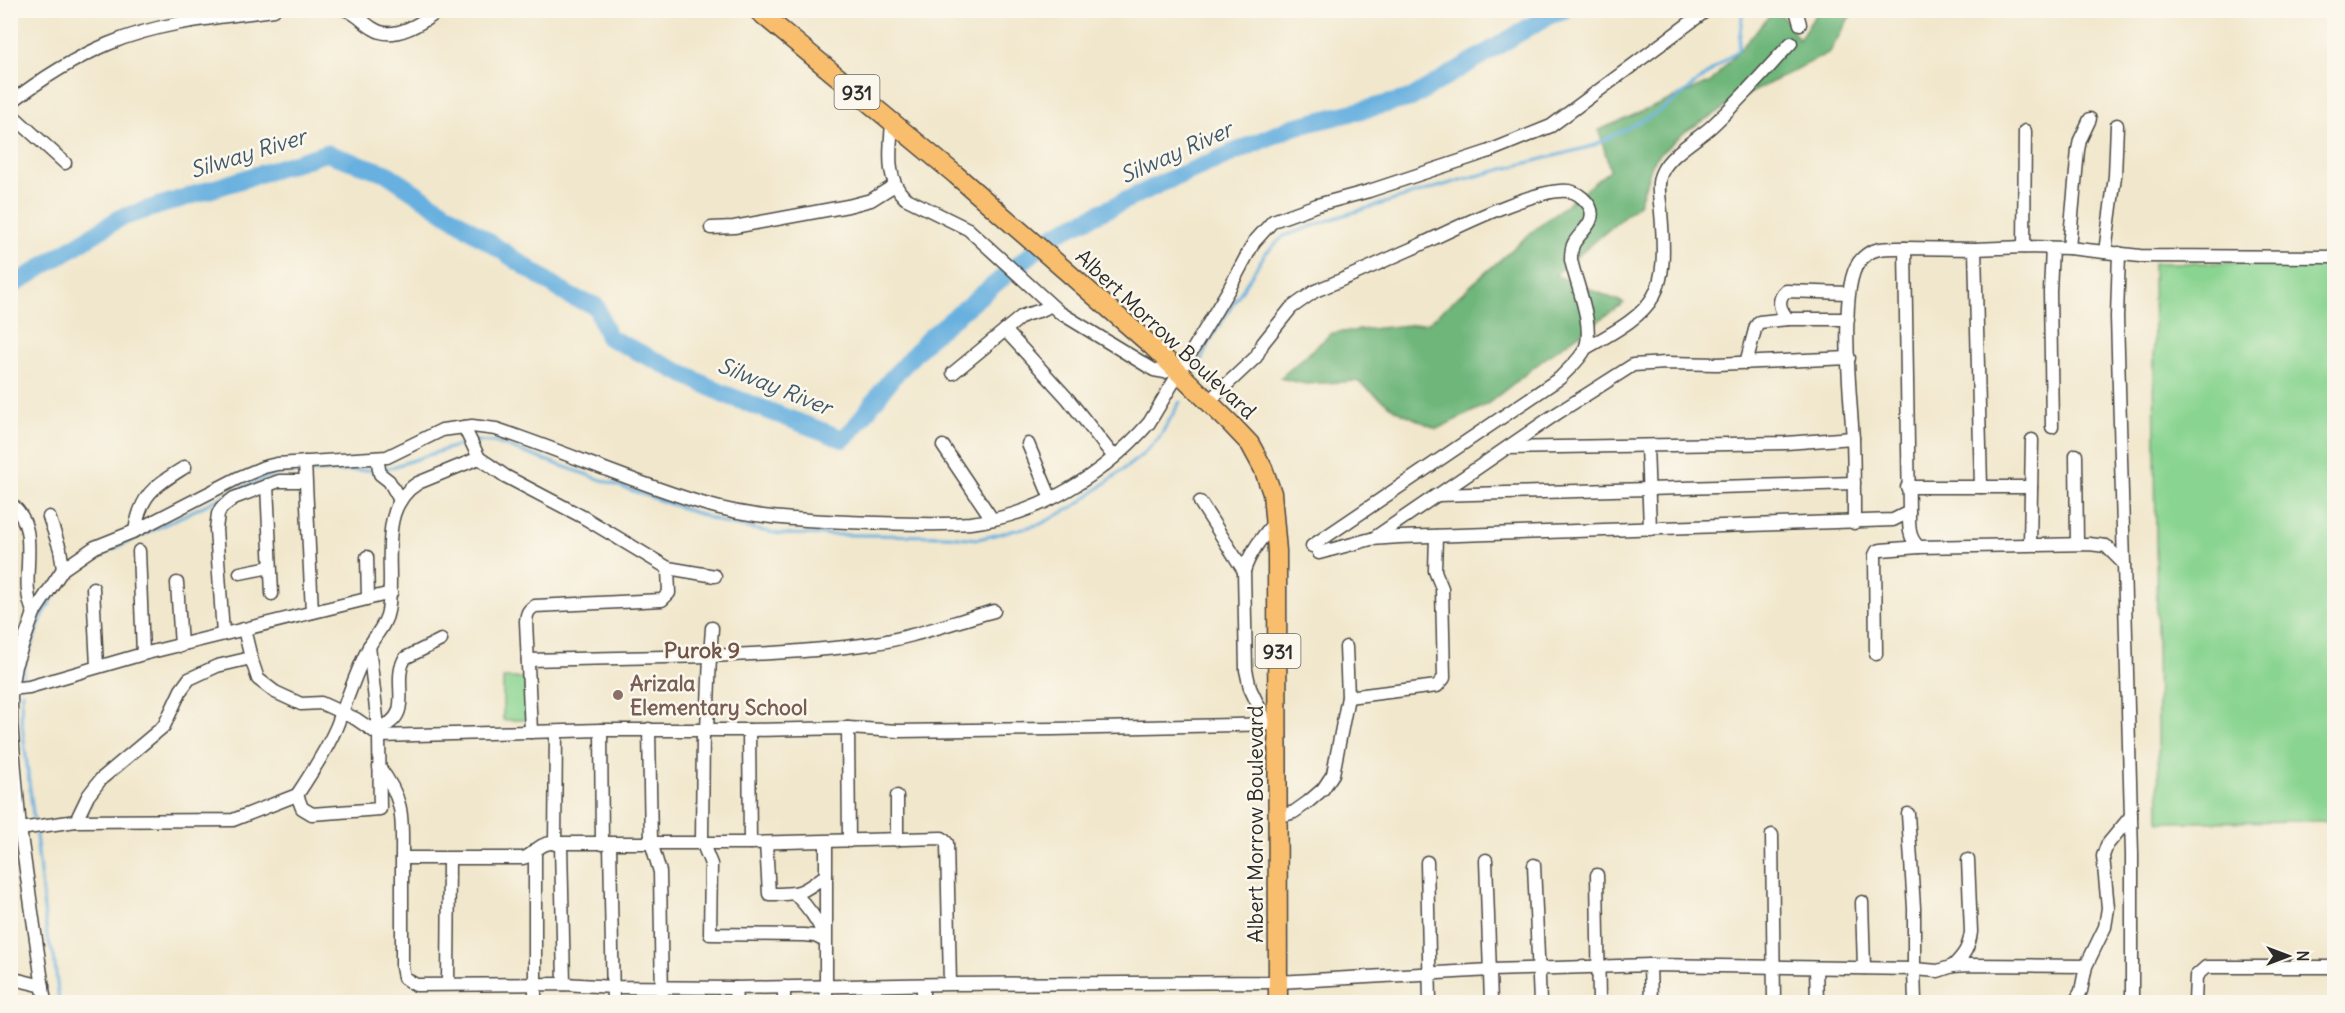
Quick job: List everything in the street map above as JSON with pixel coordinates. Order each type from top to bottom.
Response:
[{"type":"highway","name":"Albert Morrow Boulevard","points":[[757,10],[956,175],[1152,346],[1250,444],[1263,468],[1272,493],[1276,520],[1273,724],[1278,818],[1278,1002]]},
{"type":"street","points":[[10,103],[64,66],[127,37],[184,23],[274,10]]},
{"type":"street","points":[[346,10],[353,12],[374,30],[382,33],[410,28],[440,10]]},
{"type":"street","points":[[45,1002],[28,828],[11,723],[12,689],[15,666],[34,613],[63,569],[95,548],[135,531],[264,467],[305,472],[378,466],[387,458],[404,451],[435,432],[468,436],[496,429],[704,504],[744,514],[788,519],[891,524],[971,523],[1019,512],[1051,499],[1094,473],[1149,423],[1177,370],[1229,289],[1254,242],[1273,221],[1487,152],[1551,126],[1707,10]]},
{"type":"street","points":[[1796,10],[1800,24]]},
{"type":"street","points":[[1791,44],[1713,125],[1664,167],[1659,182],[1664,258],[1661,282],[1655,296],[1634,319],[1586,348],[1560,378],[1316,549],[1371,539],[1436,536],[1893,520],[1909,525]]},
{"type":"street","points":[[10,113],[65,164]]},
{"type":"street","points":[[2069,248],[2078,150],[2090,119]]},
{"type":"street","points":[[892,122],[890,165],[894,185],[898,192],[912,203],[959,223],[978,237],[1048,303],[1154,370],[1165,372],[1177,370]]},
{"type":"street","points":[[2105,252],[2115,176],[2117,125]]},
{"type":"street","points":[[2024,247],[2025,131]]},
{"type":"street","points":[[711,228],[734,227],[848,206],[871,200],[894,185]]},
{"type":"street","points":[[1209,401],[1256,357],[1263,344],[1291,308],[1302,298],[1491,211],[1554,192],[1573,192],[1581,197],[1590,208],[1592,216],[1589,225],[1575,242],[1571,251],[1571,260],[1584,308],[1586,348]]},
{"type":"street","points":[[1854,523],[1848,293],[1853,270],[1864,256],[1879,248],[2024,247],[2069,248],[2140,256],[2334,257]]},
{"type":"street","points":[[1905,248],[1907,487],[1909,525],[1912,540],[1919,547]]},
{"type":"street","points":[[2052,248],[2050,292],[2052,427]]},
{"type":"street","points":[[1975,249],[1981,487]]},
{"type":"street","points":[[2118,254],[2118,362],[2131,816],[2132,1002]]},
{"type":"street","points":[[1788,319],[1780,307],[1780,300],[1786,291],[1848,293]]},
{"type":"street","points":[[953,373],[1028,313],[1041,311],[1048,303]]},
{"type":"street","points":[[1746,363],[1759,322],[1788,319],[1848,319]]},
{"type":"street","points":[[1005,330],[1068,399],[1114,457]]},
{"type":"street","points":[[1455,491],[1506,448],[1633,365],[1849,358]]},
{"type":"street","points":[[468,436],[479,458],[505,476],[668,568],[715,576]]},
{"type":"street","points":[[1506,448],[1786,443],[1853,438]]},
{"type":"street","points":[[2030,544],[2032,440]]},
{"type":"street","points":[[1028,444],[1051,499]]},
{"type":"street","points":[[943,446],[992,519]]},
{"type":"street","points":[[1647,446],[1650,529]]},
{"type":"street","points":[[2076,455],[2077,543]]},
{"type":"street","points":[[28,828],[76,821],[233,820],[297,795],[335,729],[369,646],[387,618],[391,593],[391,524],[400,500],[408,488],[479,458]]},
{"type":"street","points":[[378,466],[400,500]]},
{"type":"street","points":[[135,531],[145,497],[162,481],[185,467]]},
{"type":"street","points":[[223,634],[216,529],[221,508],[234,498],[305,472]]},
{"type":"street","points":[[305,472],[312,612]]},
{"type":"street","points":[[1371,539],[1437,495],[1455,491],[1648,489],[1854,483]]},
{"type":"street","points":[[267,485],[272,594]]},
{"type":"street","points":[[1907,487],[2031,487]]},
{"type":"street","points":[[1200,502],[1244,571]]},
{"type":"street","points":[[10,503],[17,509],[27,530],[29,564],[26,591],[34,613]]},
{"type":"street","points":[[1893,520],[1909,512]]},
{"type":"street","points":[[49,518],[60,549],[63,569]]},
{"type":"street","points":[[1273,724],[1250,688],[1245,670],[1244,571],[1251,553],[1276,520]]},
{"type":"street","points":[[1348,697],[1437,686],[1442,683],[1444,678],[1442,588],[1435,571],[1436,536]]},
{"type":"street","points":[[1876,654],[1875,555],[1877,551],[1919,547],[2030,544],[2077,543],[2106,546],[2124,537]]},
{"type":"street","points":[[2106,546],[2124,564]]},
{"type":"street","points":[[139,551],[142,654]]},
{"type":"street","points":[[367,557],[368,598]]},
{"type":"street","points":[[240,573],[270,567]]},
{"type":"street","points":[[531,732],[526,621],[530,609],[535,606],[662,600],[669,593],[668,568]]},
{"type":"street","points":[[177,583],[181,646]]},
{"type":"street","points":[[93,588],[97,666]]},
{"type":"street","points":[[12,689],[28,687],[142,654],[391,593]]},
{"type":"street","points":[[528,660],[710,656],[871,644],[994,611]]},
{"type":"street","points":[[712,628],[705,730],[702,842],[711,864],[710,934],[804,935],[819,937],[825,941]]},
{"type":"street","points":[[244,629],[258,679],[275,692],[297,703],[321,703],[356,719],[378,733],[650,729],[1032,729],[1273,724]]},
{"type":"street","points":[[378,733],[393,721],[399,712],[401,668],[405,658],[441,640]]},
{"type":"street","points":[[297,795],[302,808],[312,814],[380,809],[378,733],[369,646]]},
{"type":"street","points":[[1278,818],[1294,812],[1308,802],[1323,789],[1333,774],[1348,697],[1346,647]]},
{"type":"street","points":[[76,821],[84,803],[101,779],[164,726],[181,690],[189,679],[217,666],[251,658]]},
{"type":"street","points":[[348,697],[356,719]]},
{"type":"street","points":[[335,729],[356,719]]},
{"type":"street","points":[[848,728],[849,841]]},
{"type":"street","points":[[650,729],[651,842],[660,867],[662,1002]]},
{"type":"street","points":[[601,730],[613,1002]]},
{"type":"street","points":[[749,730],[750,843]]},
{"type":"street","points":[[556,732],[564,984]]},
{"type":"street","points":[[379,767],[397,792],[402,820],[403,974],[407,981],[416,985],[564,984],[613,987],[735,988],[1278,982],[1491,970],[1650,965],[1938,971],[1953,966],[2086,966]]},
{"type":"street","points":[[897,796],[897,840]]},
{"type":"street","points":[[1908,814],[1914,908],[1915,1002]]},
{"type":"street","points":[[2075,1002],[2084,982],[2086,966],[2105,927],[2108,908],[2103,856],[2107,844],[2131,816]]},
{"type":"street","points":[[1772,835],[1774,1002]]},
{"type":"street","points":[[402,858],[523,858],[544,844],[766,843],[942,838],[947,843],[950,984]]},
{"type":"street","points":[[826,842],[826,1002]]},
{"type":"street","points":[[766,843],[769,894],[803,892],[826,875]]},
{"type":"street","points":[[535,850],[535,1002]]},
{"type":"street","points":[[448,984],[449,858]]},
{"type":"street","points":[[1486,860],[1491,1002]]},
{"type":"street","points":[[1953,966],[1970,944],[1968,860]]},
{"type":"street","points":[[1427,862],[1430,1002]]},
{"type":"street","points":[[1534,865],[1540,1002]]},
{"type":"street","points":[[1597,875],[1599,1002]]},
{"type":"street","points":[[795,894],[819,923],[825,941]]},
{"type":"street","points":[[1862,902],[1864,968]]},
{"type":"street","points":[[1650,965],[1651,1002]]},
{"type":"street","points":[[2195,1002],[2196,976],[2206,967],[2334,966]]},
{"type":"street","points":[[1816,968],[1817,1002]]},
{"type":"street","points":[[10,978],[43,986]]},
{"type":"street","points":[[923,985],[923,1002]]},
{"type":"street","points":[[784,987],[784,1002]]},
{"type":"street","points":[[735,988],[736,1002]]},
{"type":"green space","points":[[1774,11],[1779,11],[1799,40],[1818,11],[1853,11],[1830,52],[1743,97],[1686,131],[1654,159],[1639,204],[1555,275],[1624,303],[1552,353],[1486,405],[1437,429],[1396,410],[1357,381],[1306,384],[1280,378],[1332,333],[1428,323],[1533,231],[1610,170],[1599,130],[1711,82]]},
{"type":"green space","points":[[2153,263],[2334,263],[2334,821],[2159,822]]},
{"type":"green space","points":[[503,678],[526,678],[526,720],[503,720]]},
{"type":"waterway","name":"Silway River","points":[[10,287],[120,218],[326,153],[386,173],[571,297],[596,306],[608,337],[724,394],[843,439],[855,427],[891,379],[929,338],[1056,234],[1162,183],[1293,127],[1411,98],[1551,14],[1564,10]]},
{"type":"waterway","points":[[1195,372],[1212,337],[1265,254],[1284,236],[1341,216],[1461,180],[1593,146],[1662,110],[1738,50],[1743,10]]},
{"type":"waterway","points":[[474,441],[494,442],[727,524],[780,534],[948,536],[978,539],[1041,524],[1078,504],[1141,456],[1159,438],[1180,402]]},
{"type":"waterway","points":[[383,470],[468,442]]},
{"type":"waterway","points":[[308,472],[376,470]]},
{"type":"waterway","points":[[22,685],[25,663],[41,619],[55,593],[69,576],[95,558],[247,485],[279,473],[301,472]]},
{"type":"waterway","points":[[22,692],[21,716],[34,822]]},
{"type":"waterway","points":[[36,835],[47,937],[54,956],[59,1002]]},
{"type":"place","name":"Arizala Elementary School","points":[[618,695]]},
{"type":"district","name":"Purok 9","points":[[702,650]]}]
